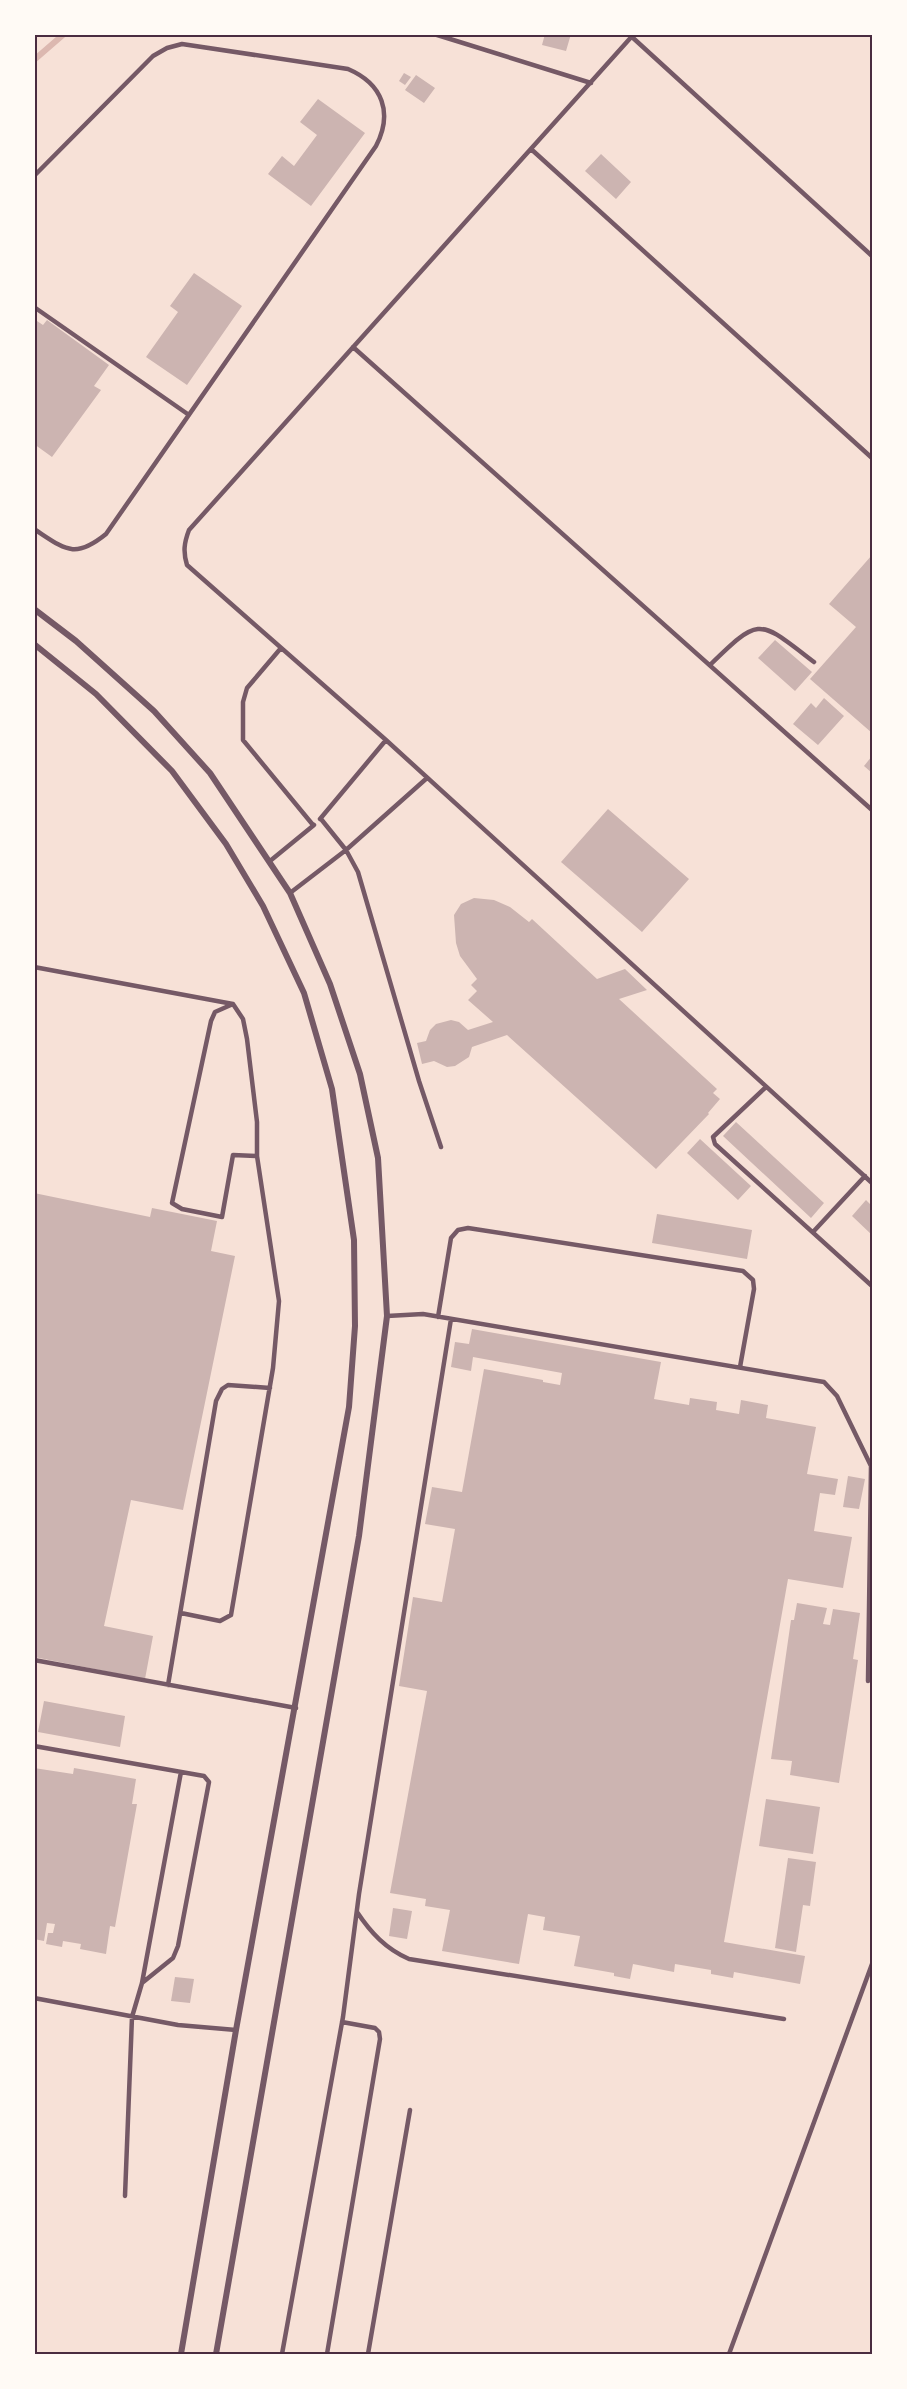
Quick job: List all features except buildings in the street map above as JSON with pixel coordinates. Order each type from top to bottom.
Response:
[{"type":"street","points":[[34,609],[76,641],[154,711],[210,773],[270,861],[290,893],[330,984],[360,1074],[378,1158],[387,1316],[359,1536],[216,2355]]},
{"type":"street","points":[[34,644],[96,694],[172,771],[226,844],[263,906],[304,993],[332,1089],[354,1240],[355,1326],[349,1407],[236,2030],[181,2355]]},
{"type":"lane","points":[[434,34],[591,83]]},
{"type":"lane","points":[[873,256],[633,36],[189,530],[184,543],[187,565],[386,740],[873,1183]]},
{"type":"lane","points":[[34,176],[153,56],[182,44],[348,69],[362,75],[376,88],[383,103],[386,121],[376,146],[106,534],[94,543],[76,550],[62,547],[34,529]]},
{"type":"lane","points":[[531,149],[873,458]]},
{"type":"lane","points":[[34,307],[189,415]]},
{"type":"lane","points":[[353,347],[873,810]]},
{"type":"lane","points":[[710,665],[750,630],[765,628],[775,632],[814,662]]},
{"type":"lane","points":[[281,648],[247,687],[243,702],[243,740],[314,825]]},
{"type":"lane","points":[[270,861],[321,819],[386,740]]},
{"type":"lane","points":[[290,893],[346,850],[427,778]]},
{"type":"lane","points":[[321,819],[346,850],[358,872],[441,1147]]},
{"type":"lane","points":[[34,966],[233,1004],[243,1019],[257,1122],[257,1156],[279,1301],[270,1388],[231,1615],[220,1621],[181,1613]]},
{"type":"lane","points":[[233,1004],[215,1012],[212,1021],[172,1203],[182,1209],[222,1217],[233,1155],[257,1156]]},
{"type":"lane","points":[[766,1087],[713,1137],[713,1140],[873,1286]]},
{"type":"lane","points":[[813,1232],[865,1176]]},
{"type":"lane","points":[[438,1317],[452,1238],[458,1230],[468,1228],[732,1269],[743,1271],[753,1280],[754,1289],[740,1367]]},
{"type":"lane","points":[[387,1316],[423,1314],[452,1318],[824,1382],[837,1396],[871,1466],[868,1681]]},
{"type":"lane","points":[[282,2355],[342,2022],[357,1912],[452,1318]]},
{"type":"lane","points":[[168,1685],[216,1401],[222,1389],[228,1385],[270,1388]]},
{"type":"lane","points":[[34,1660],[296,1708]]},
{"type":"lane","points":[[34,1746],[204,1776],[209,1782],[174,1958],[142,1983]]},
{"type":"lane","points":[[125,2196],[132,2017],[142,1983],[181,1772]]},
{"type":"lane","points":[[357,1912],[369,1929],[392,1952],[410,1959],[784,2019]]},
{"type":"lane","points":[[729,2355],[873,1964]]},
{"type":"lane","points":[[34,1998],[132,2017],[236,2030]]},
{"type":"lane","points":[[327,2355],[380,2039],[379,2032],[375,2028],[342,2022]]},
{"type":"lane","points":[[368,2355],[410,2110]]},
{"type":"waterway","points":[[34,60],[64,34]]}]
